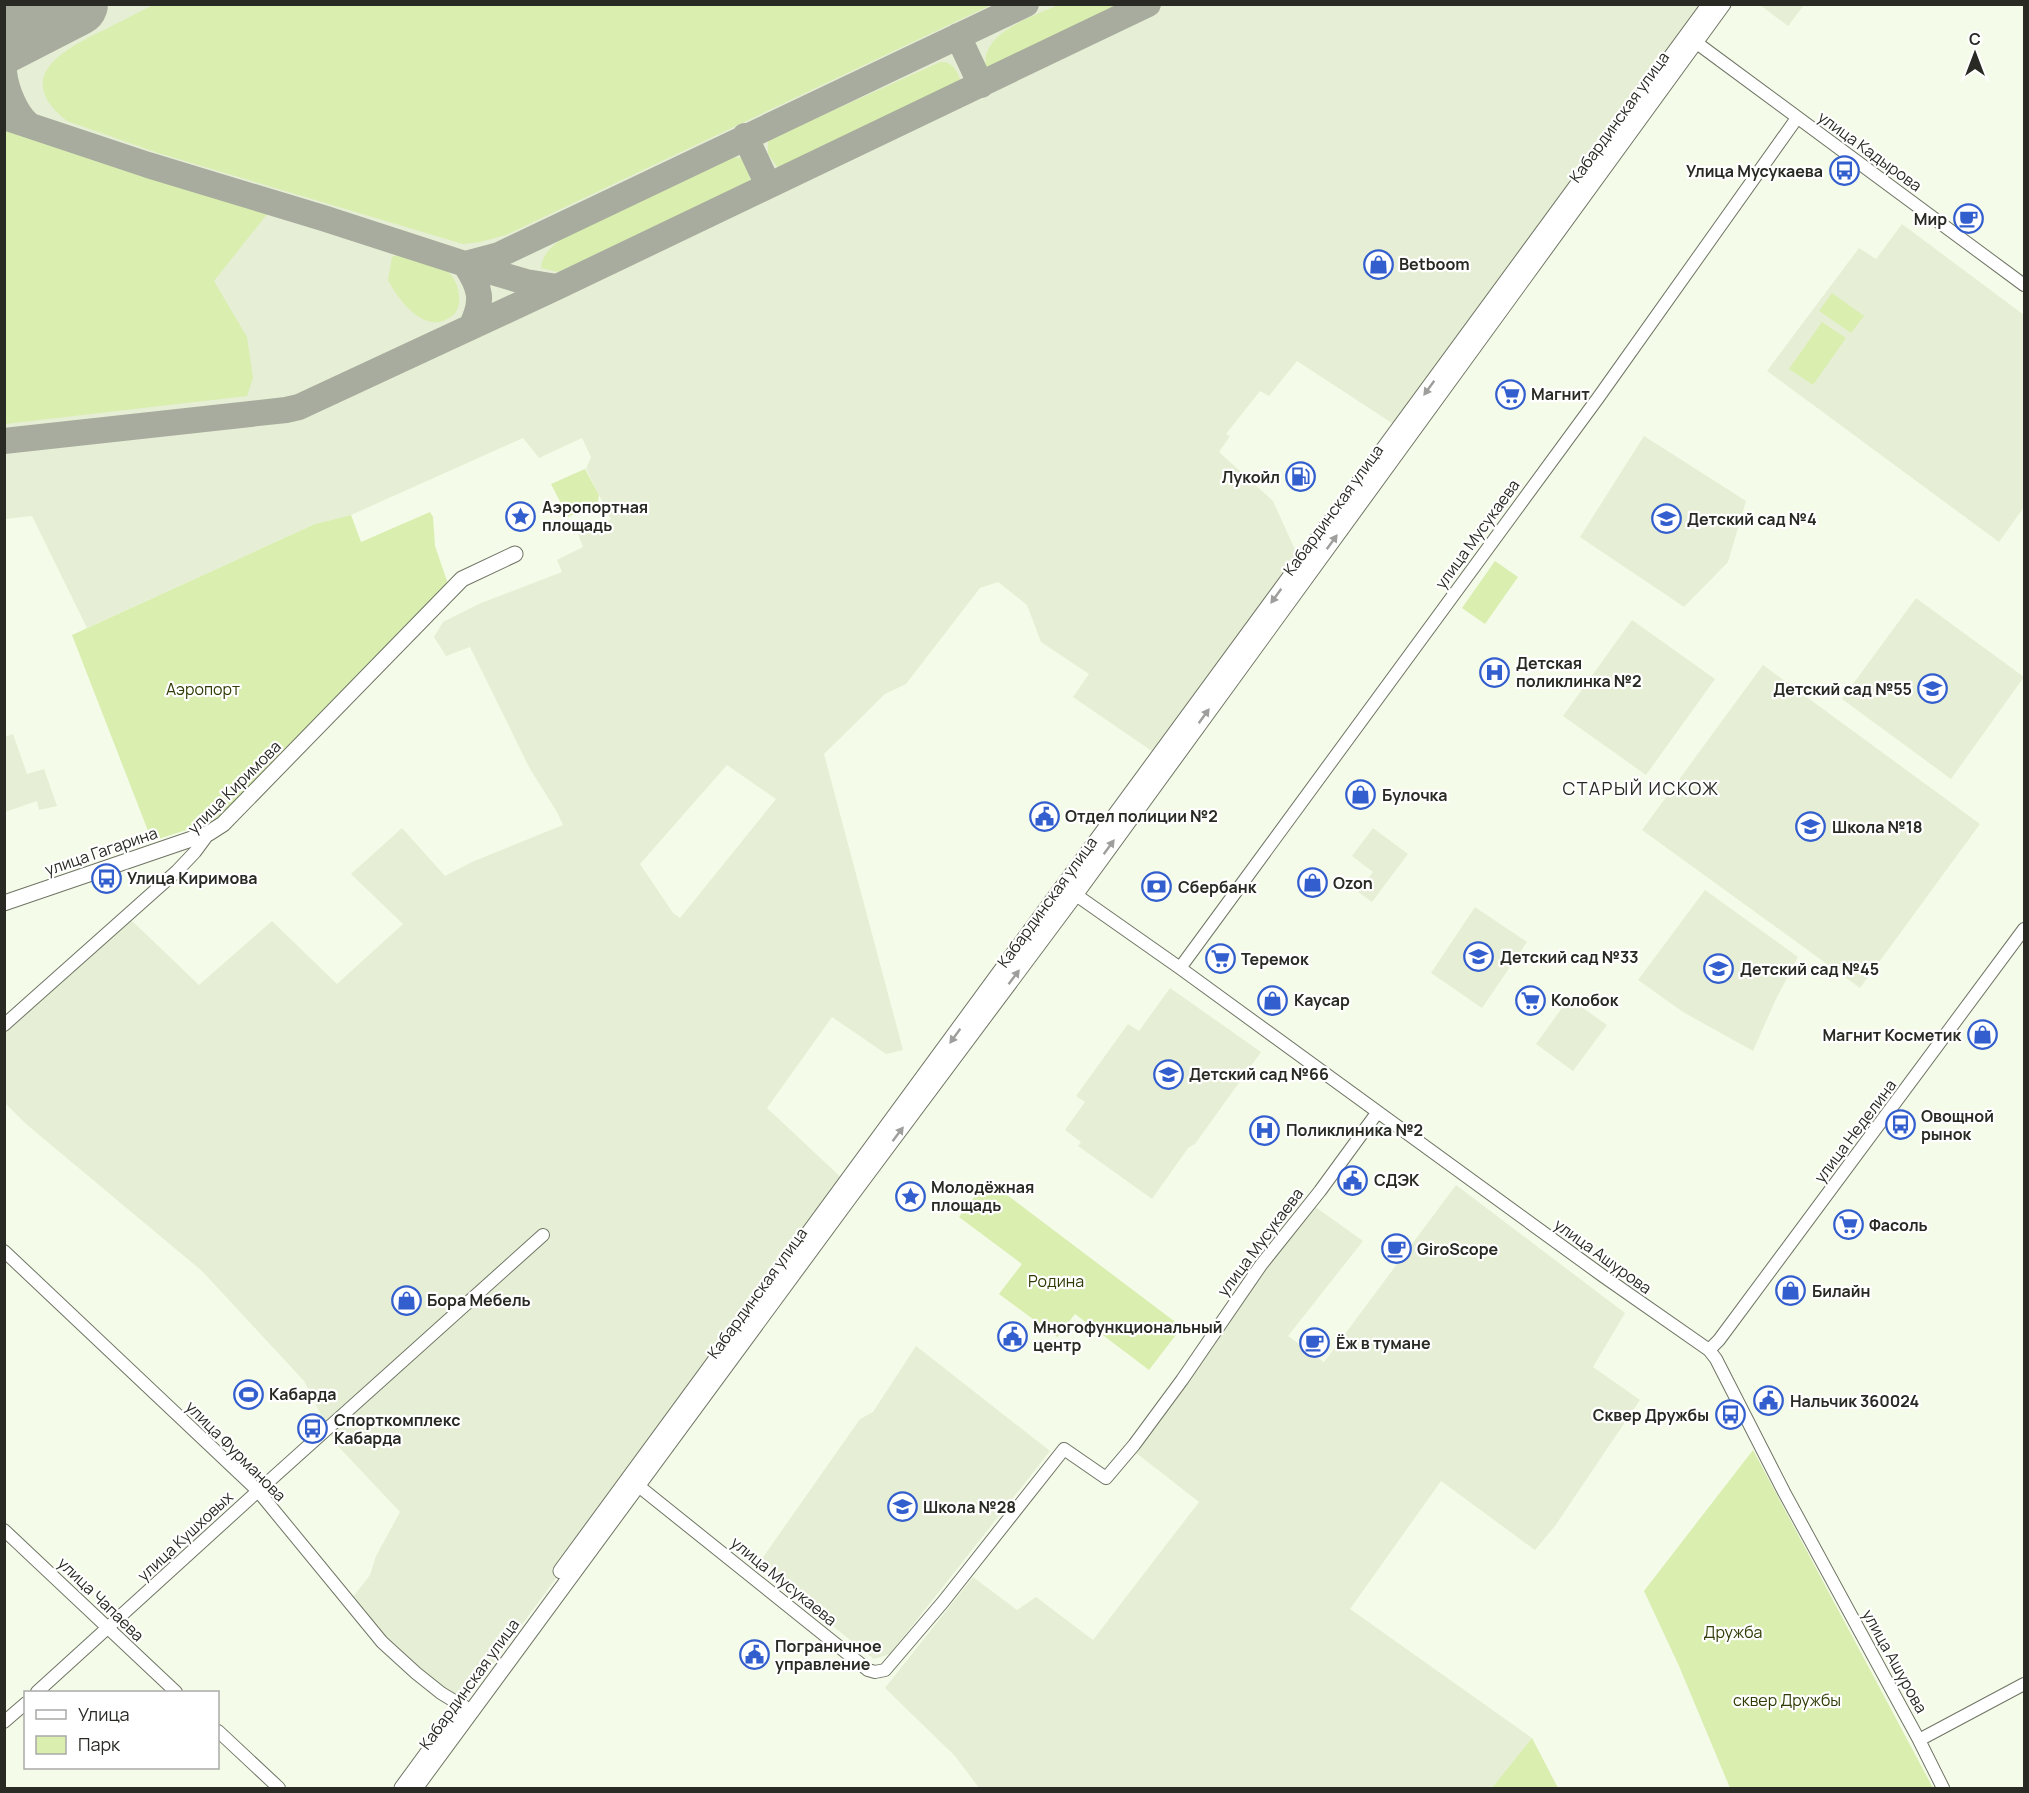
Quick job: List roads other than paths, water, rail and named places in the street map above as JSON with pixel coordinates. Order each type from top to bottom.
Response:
[{"type":"main road","name":"Кабардинская улица","points":[[1691,39],[1710,4]]},
{"type":"main road","name":"Кабардинская улица","points":[[402,1788],[467,1708],[1070,891],[1691,39],[1723,4]]},
{"type":"main road","name":"улица Киримова","points":[[209,832],[223,824],[245,803],[462,579],[515,554]]},
{"type":"main road","name":"улица Гагарина","points":[[4,903],[209,832]]},
{"type":"main road","name":"Кабардинская улица","points":[[415,1788],[467,1708]]},
{"type":"street","name":"улица Кадырова","points":[[1691,39],[2025,285]]},
{"type":"street","name":"улица Мусукаева","points":[[1180,968],[1598,398],[1797,118]]},
{"type":"street","name":"улица Киримова","points":[[4,1025],[177,871],[195,852],[209,832]]},
{"type":"street","name":"улица Ашурова","points":[[1070,891],[1180,968],[1602,1276],[1709,1350],[1716,1359],[1784,1492],[1943,1788]]},
{"type":"street","name":"улица Неделина","points":[[1709,1350],[1805,1226],[2025,929]]},
{"type":"street","name":"улица Мусукаева","points":[[634,1481],[868,1670],[875,1672],[885,1670],[928,1620],[1064,1449],[1106,1478],[1134,1445],[1261,1265],[1320,1191],[1377,1113]]},
{"type":"street","name":"улица Кушховых","points":[[39,1691],[543,1235]]},
{"type":"street","name":"улица Фурманова","points":[[4,1251],[258,1491],[382,1642],[441,1693],[467,1708]]},
{"type":"street","name":"улица Чапаева","points":[[4,1530],[175,1691]]},
{"type":"street","points":[[1919,1740],[2025,1684]]},
{"type":"street","points":[[4,1722],[24,1705]]},
{"type":"street","points":[[219,1732],[279,1788]]},
{"type":"place","name":"Улица Мусукаева","points":[[1844,171]]},
{"type":"place","name":"Мир","points":[[1968,219]]},
{"type":"place","name":"Betboom","points":[[1378,264]]},
{"type":"place","name":"Магнит","points":[[1510,394]]},
{"type":"place","name":"Лукойл","points":[[1301,477]]},
{"type":"place","name":"Аэропортная площадь","points":[[521,516]]},
{"type":"place","name":"Детский сад №4","points":[[1666,519]]},
{"type":"place","name":"Детская поликлинка №2","points":[[1495,672]]},
{"type":"place","name":"Детский сад №55","points":[[1933,689]]},
{"type":"place","name":"Булочка","points":[[1361,795]]},
{"type":"place","name":"Отдел полиции №2","points":[[1044,816]]},
{"type":"place","name":"Школа №18","points":[[1811,827]]},
{"type":"place","name":"Улица Киримова","points":[[106,878]]},
{"type":"place","name":"Ozon","points":[[1312,883]]},
{"type":"place","name":"Сбербанк","points":[[1157,887]]},
{"type":"place","name":"Детский сад №33","points":[[1479,957]]},
{"type":"place","name":"Теремок","points":[[1220,959]]},
{"type":"place","name":"Детский сад №45","points":[[1719,969]]},
{"type":"place","name":"Каусар","points":[[1273,1000]]},
{"type":"place","name":"Колобок","points":[[1530,1000]]},
{"type":"place","name":"Магнит Косметик","points":[[1982,1035]]},
{"type":"place","name":"Детский сад №66","points":[[1168,1074]]},
{"type":"place","name":"Овощной рынок","points":[[1900,1125]]},
{"type":"place","name":"Поликлиника №2","points":[[1265,1130]]},
{"type":"place","name":"СДЭК","points":[[1353,1180]]},
{"type":"place","name":"Молодёжная площадь","points":[[910,1196]]},
{"type":"place","name":"Фасоль","points":[[1848,1225]]},
{"type":"place","name":"GiroScope","points":[[1396,1249]]},
{"type":"place","name":"Билайн","points":[[1791,1291]]},
{"type":"place","name":"Бора Мебель","points":[[406,1300]]},
{"type":"place","name":"Многофункциональный центр","points":[[1012,1336]]},
{"type":"place","name":"Ёж в тумане","points":[[1315,1343]]},
{"type":"place","name":"Кабарда","points":[[248,1394]]},
{"type":"place","name":"Нальчик 360024","points":[[1769,1401]]},
{"type":"place","name":"Сквер Дружбы","points":[[1730,1415]]},
{"type":"place","name":"Спорткомплекс Кабарда","points":[[313,1429]]},
{"type":"place","name":"Школа №28","points":[[902,1507]]},
{"type":"place","name":"Пограничное управление","points":[[754,1655]]},
{"type":"district","name":"СТАРЫЙ ИСКОЖ","points":[[1641,788]]},
{"type":"park label","name":"Аэропорт","points":[[203,689]]},
{"type":"park label","name":"Родина","points":[[1056,1281]]},
{"type":"park label","name":"Дружба","points":[[1733,1632]]},
{"type":"park label","name":"сквер Дружбы","points":[[1787,1700]]}]
